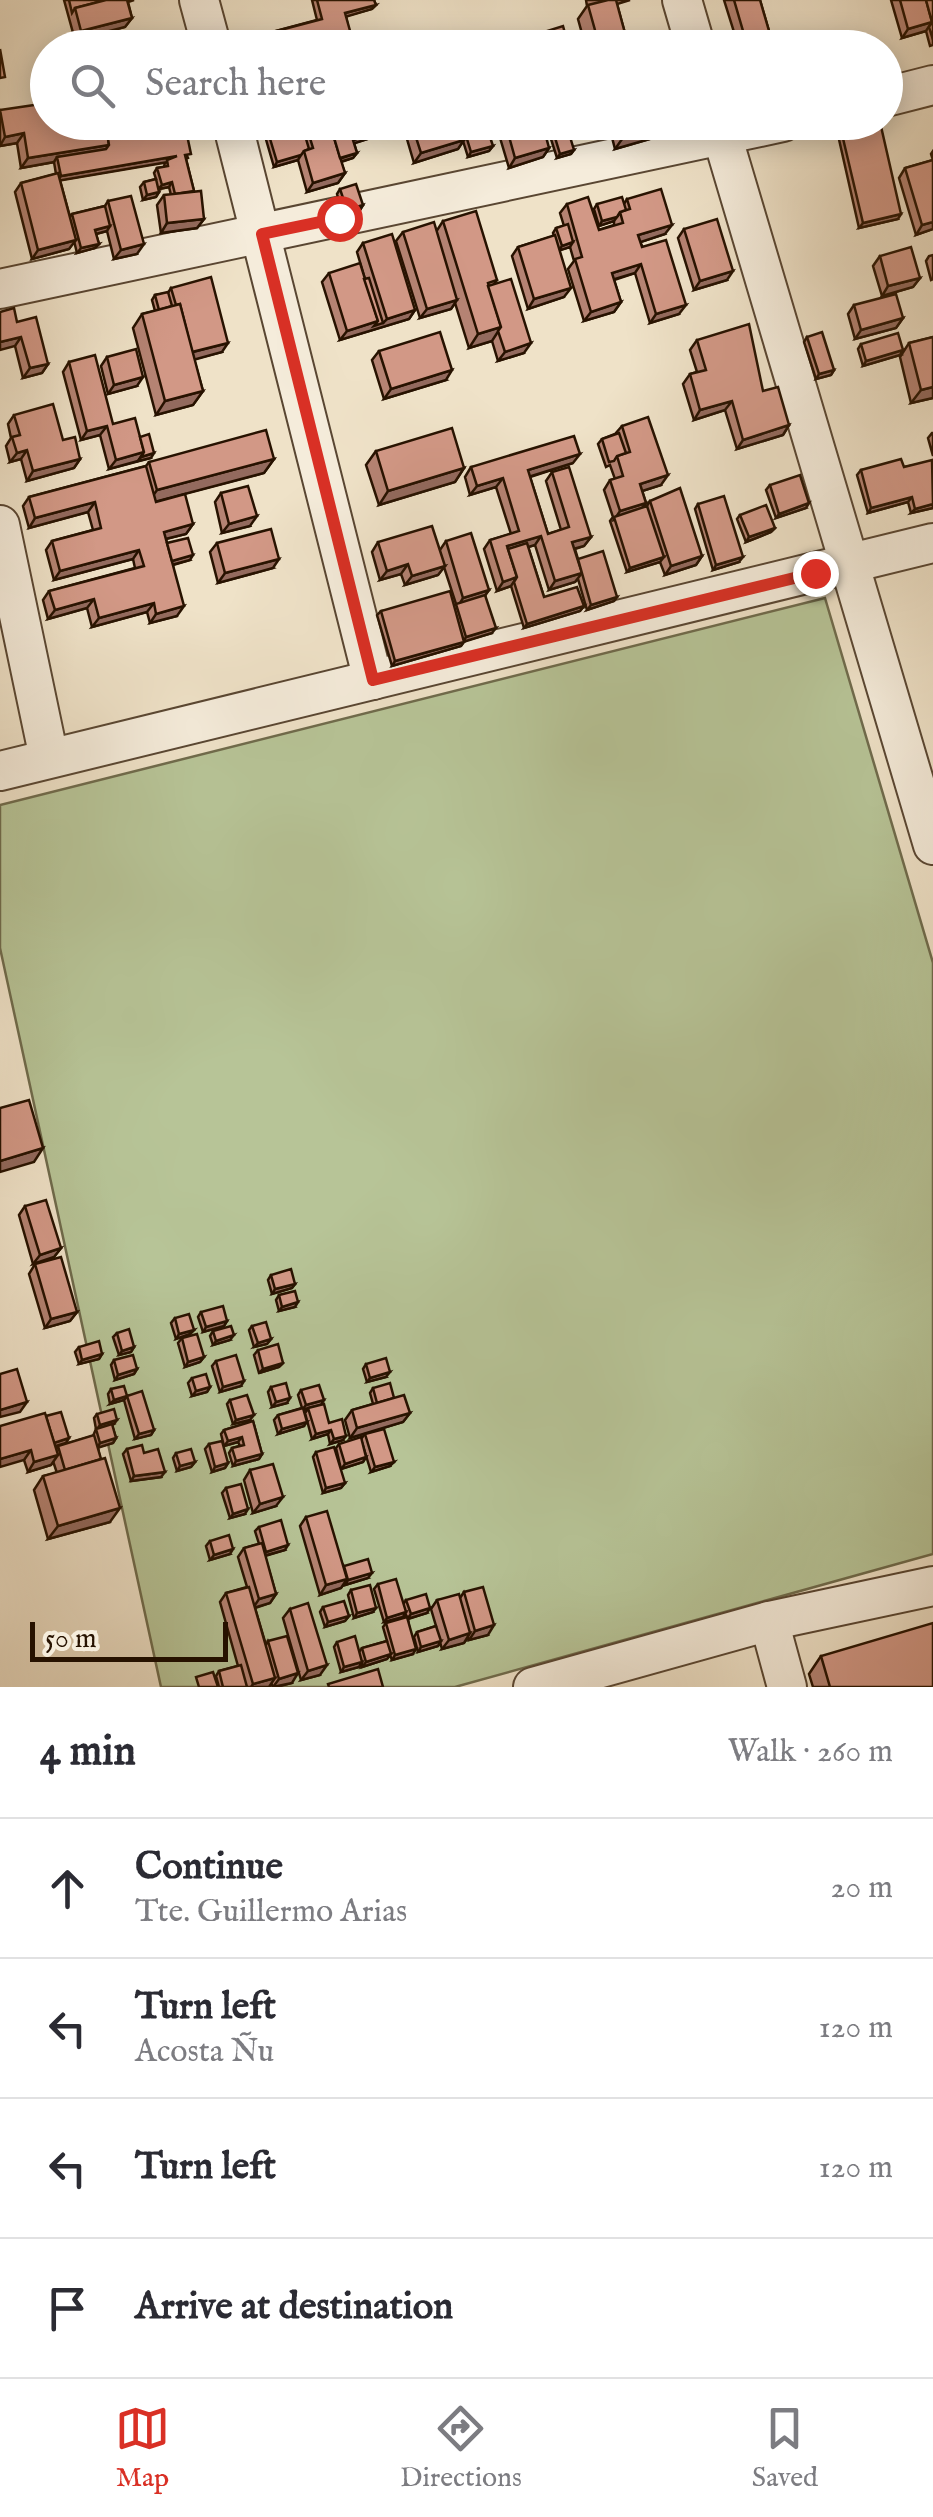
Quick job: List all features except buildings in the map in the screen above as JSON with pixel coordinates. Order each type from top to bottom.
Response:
[{"type":"street","points":[[199,0],[207,30]]},
{"type":"street","points":[[682,0],[691,30]]},
{"type":"street","points":[[903,93],[933,85]]},
{"type":"street","points":[[237,140],[373,680]]},
{"type":"street","points":[[0,289],[677,140]]},
{"type":"street","points":[[724,140],[933,845]]},
{"type":"street","points":[[0,525],[48,758]]},
{"type":"street","points":[[0,771],[933,543]]},
{"type":"street","points":[[533,1687],[768,1621],[933,1586]]},
{"type":"street","points":[[768,1621],[787,1687]]},
{"type":"green space","points":[[825,598],[933,963],[933,1554],[455,1687],[161,1687],[0,948],[0,805]]},
{"type":"route","points":[[339,218],[262,234],[373,680],[815,573]]}]
